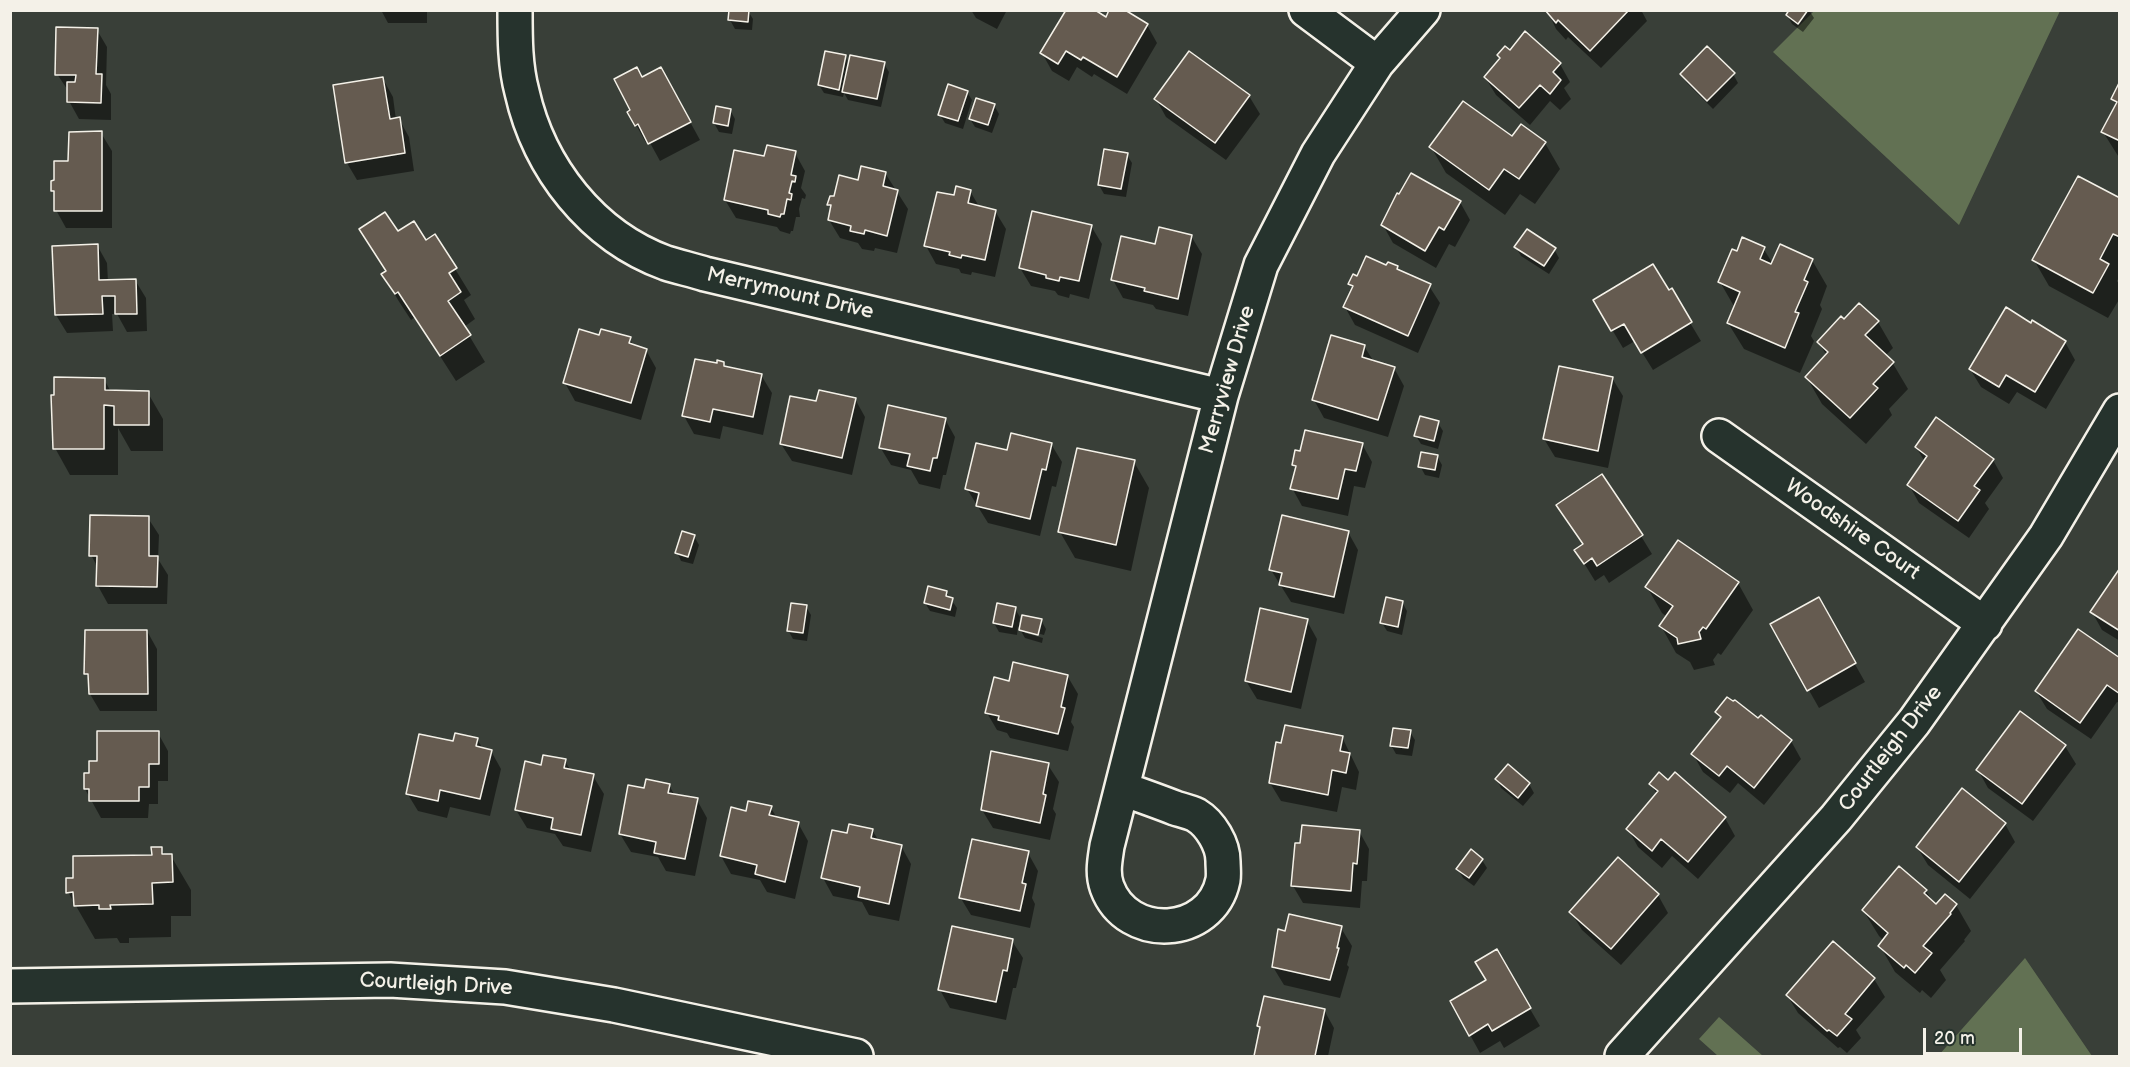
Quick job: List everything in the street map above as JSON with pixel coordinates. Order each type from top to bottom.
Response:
[{"type":"street","name":"Merrymount Drive","points":[[515,10],[515,44],[521,92],[535,135],[556,175],[585,211],[619,239],[665,262],[705,274],[1221,396]]},
{"type":"street","points":[[1306,10],[1377,63]]},
{"type":"street","name":"Merryview Drive","points":[[1123,789],[1221,396],[1261,265],[1318,153],[1377,63],[1423,10]]},
{"type":"street","name":"Courtleigh Drive","points":[[1622,1056],[1836,818],[1914,722],[2046,536],[2120,411]]},
{"type":"street","name":"Woodshire Court","points":[[1719,436],[1985,624]]},
{"type":"street","name":"Courtleigh Drive","points":[[10,986],[390,980],[505,987],[614,1005],[856,1056]]},
{"type":"green space","points":[[1814,11],[2060,11],[1959,225],[1773,52]]},
{"type":"green space","points":[[2025,958],[2092,1056],[1938,1056]]},
{"type":"green space","points":[[1719,1017],[1763,1056],[1718,1056],[1699,1039]]},
{"type":"building","points":[[729,10],[749,10],[748,22],[728,20]]},
{"type":"building","points":[[1066,10],[1095,10],[1106,17],[1109,10],[1125,10],[1148,24],[1117,77],[1083,57],[1081,60],[1066,51],[1058,64],[1040,53]]},
{"type":"building","points":[[1545,10],[1629,10],[1590,51],[1558,20],[1556,23]]},
{"type":"building","points":[[1789,10],[1808,10],[1798,24],[1786,15]]},
{"type":"building","points":[[56,27],[98,28],[96,74],[102,74],[101,103],[67,102],[67,82],[75,82],[76,75],[55,75]]},
{"type":"building","points":[[1525,31],[1561,63],[1553,72],[1561,80],[1550,94],[1540,85],[1519,108],[1484,77],[1500,58],[1497,55],[1505,46],[1510,50]]},
{"type":"building","points":[[1707,46],[1735,73],[1707,101],[1680,74]]},
{"type":"building","points":[[825,51],[846,55],[839,90],[818,85]]},
{"type":"building","points":[[1189,51],[1250,95],[1215,143],[1154,99]]},
{"type":"building","points":[[850,55],[885,62],[877,99],[842,92]]},
{"type":"building","points":[[637,67],[642,77],[661,67],[691,122],[648,144],[638,124],[635,126],[627,112],[630,110],[614,79]]},
{"type":"building","points":[[383,77],[390,119],[400,117],[405,153],[345,163],[333,85]]},
{"type":"building","points":[[2120,81],[2120,141],[2101,132],[2117,102],[2111,99]]},
{"type":"building","points":[[948,84],[968,91],[958,121],[938,115]]},
{"type":"building","points":[[976,98],[995,104],[988,125],[969,119]]},
{"type":"building","points":[[1463,101],[1512,136],[1521,124],[1546,142],[1519,179],[1504,169],[1489,190],[1429,147]]},
{"type":"building","points":[[716,106],[731,109],[728,126],[713,123]]},
{"type":"building","points":[[102,131],[102,211],[54,211],[54,191],[51,191],[51,181],[54,180],[54,161],[68,161],[69,132]]},
{"type":"building","points":[[767,145],[796,151],[791,175],[796,176],[795,182],[792,181],[789,193],[792,194],[791,200],[787,199],[784,214],[780,217],[768,214],[768,210],[724,200],[734,150],[764,156]]},
{"type":"building","points":[[1104,149],[1128,153],[1121,189],[1098,185]]},
{"type":"building","points":[[861,166],[886,172],[883,186],[898,190],[887,236],[865,230],[864,234],[850,231],[851,226],[828,220],[831,205],[827,205],[830,196],[834,196],[839,175],[858,180]]},
{"type":"building","points":[[1411,173],[1461,201],[1444,230],[1439,227],[1425,251],[1381,225],[1397,193],[1399,194]]},
{"type":"building","points":[[2078,176],[2120,198],[2120,237],[2113,234],[2100,259],[2109,264],[2093,293],[2032,260]]},
{"type":"building","points":[[956,186],[971,190],[968,203],[996,210],[985,260],[962,255],[961,258],[949,255],[950,252],[924,246],[937,192],[954,195]]},
{"type":"building","points":[[1032,211],[1092,225],[1079,281],[1060,277],[1059,281],[1019,268]]},
{"type":"building","points":[[385,212],[398,231],[414,221],[426,240],[435,234],[457,268],[449,273],[461,292],[448,301],[471,335],[440,356],[398,292],[395,294],[381,274],[386,271],[359,229]]},
{"type":"building","points":[[1159,227],[1192,235],[1178,299],[1111,280],[1121,236],[1155,244]]},
{"type":"building","points":[[1527,229],[1556,248],[1544,266],[1514,247]]},
{"type":"building","points":[[1742,237],[1765,247],[1760,259],[1771,264],[1780,244],[1813,259],[1804,280],[1808,282],[1795,312],[1799,313],[1785,348],[1727,323],[1740,292],[1718,282],[1732,249],[1737,251]]},
{"type":"building","points":[[98,244],[99,280],[136,279],[137,314],[115,314],[115,296],[102,296],[103,314],[55,315],[52,246]]},
{"type":"building","points":[[1366,256],[1386,265],[1388,262],[1398,266],[1397,269],[1431,284],[1408,336],[1343,307],[1353,286],[1348,284],[1353,274],[1357,276]]},
{"type":"building","points":[[1653,264],[1669,290],[1672,288],[1692,322],[1641,353],[1624,324],[1611,331],[1593,300]]},
{"type":"building","points":[[1859,303],[1879,321],[1865,335],[1894,362],[1873,384],[1878,388],[1850,418],[1805,377],[1828,352],[1817,342],[1841,316],[1844,319]]},
{"type":"building","points":[[2006,307],[2066,341],[2035,392],[2006,375],[1999,387],[1969,369]]},
{"type":"building","points":[[579,329],[599,335],[601,329],[631,337],[629,343],[647,349],[631,403],[563,383]]},
{"type":"building","points":[[1331,335],[1365,345],[1362,357],[1395,367],[1378,420],[1312,400]]},
{"type":"building","points":[[695,359],[717,363],[717,360],[724,362],[724,366],[762,374],[753,417],[713,409],[710,422],[682,416]]},
{"type":"building","points":[[1559,366],[1613,377],[1598,451],[1543,439]]},
{"type":"building","points":[[54,377],[105,378],[105,390],[149,391],[149,425],[114,425],[114,406],[104,405],[104,449],[53,449],[51,395],[54,395]]},
{"type":"building","points":[[819,390],[856,398],[842,458],[780,444],[790,396],[816,401]]},
{"type":"building","points":[[888,405],[946,418],[937,458],[933,458],[930,471],[907,466],[910,454],[879,448]]},
{"type":"building","points":[[1420,416],[1439,421],[1434,441],[1414,436]]},
{"type":"building","points":[[1936,417],[1994,459],[1974,486],[1980,490],[1958,521],[1907,485],[1927,456],[1915,447]]},
{"type":"building","points":[[1305,430],[1363,443],[1356,471],[1345,469],[1338,499],[1290,489],[1296,466],[1292,465],[1295,450],[1300,451]]},
{"type":"building","points":[[1011,433],[1052,443],[1046,470],[1042,469],[1030,519],[976,506],[979,493],[965,489],[976,443],[1007,450]]},
{"type":"building","points":[[1077,448],[1135,460],[1116,545],[1058,532]]},
{"type":"building","points":[[1421,452],[1438,455],[1435,470],[1418,467]]},
{"type":"building","points":[[1602,474],[1643,535],[1597,566],[1592,558],[1584,564],[1574,550],[1583,544],[1556,505]]},
{"type":"building","points":[[90,515],[149,516],[149,556],[158,556],[157,587],[96,586],[97,556],[89,556]]},
{"type":"building","points":[[1282,515],[1349,531],[1334,597],[1279,585],[1282,573],[1269,570]]},
{"type":"building","points":[[682,531],[695,535],[688,557],[675,553]]},
{"type":"building","points":[[1678,540],[1739,582],[1706,629],[1703,627],[1699,632],[1701,639],[1678,644],[1677,638],[1659,626],[1673,606],[1645,587]]},
{"type":"building","points":[[2120,568],[2120,631],[2090,612]]},
{"type":"building","points":[[928,586],[947,591],[946,596],[953,598],[950,610],[924,603]]},
{"type":"building","points":[[1386,597],[1403,601],[1398,627],[1380,623]]},
{"type":"building","points":[[1819,597],[1856,663],[1807,691],[1770,624]]},
{"type":"building","points":[[791,603],[807,605],[803,633],[787,631]]},
{"type":"building","points":[[997,603],[1016,607],[1012,627],[993,623]]},
{"type":"building","points":[[1260,608],[1308,619],[1291,692],[1245,681]]},
{"type":"building","points":[[1022,615],[1042,619],[1038,635],[1019,630]]},
{"type":"building","points":[[2078,629],[2120,658],[2120,694],[2107,685],[2080,723],[2035,691]]},
{"type":"building","points":[[85,630],[147,630],[148,694],[89,694],[88,674],[84,674]]},
{"type":"building","points":[[1013,662],[1068,675],[1061,707],[1065,708],[1058,734],[998,720],[999,716],[985,713],[994,677],[1009,681]]},
{"type":"building","points":[[1727,697],[1735,700],[1758,718],[1761,715],[1792,740],[1754,788],[1727,766],[1719,776],[1691,754],[1721,717],[1715,712]]},
{"type":"building","points":[[2020,711],[2066,745],[2022,804],[1976,770]]},
{"type":"building","points":[[1285,725],[1343,736],[1340,751],[1350,753],[1346,773],[1332,770],[1328,795],[1269,783],[1276,742],[1281,743]]},
{"type":"building","points":[[1393,728],[1411,730],[1408,748],[1390,746]]},
{"type":"building","points":[[97,731],[159,731],[159,764],[149,764],[149,787],[139,787],[139,801],[89,801],[89,789],[84,789],[84,773],[89,773],[89,761],[97,761]]},
{"type":"building","points":[[455,733],[478,738],[476,746],[492,750],[480,799],[440,790],[438,801],[406,794],[419,734],[453,741]]},
{"type":"building","points":[[991,751],[1049,763],[1040,823],[981,810]]},
{"type":"building","points":[[543,755],[566,759],[564,768],[594,774],[581,835],[551,829],[553,818],[515,810],[525,761],[541,765]]},
{"type":"building","points":[[1508,764],[1530,783],[1518,798],[1495,779]]},
{"type":"building","points":[[1659,772],[1668,780],[1675,772],[1726,817],[1688,862],[1661,839],[1652,851],[1626,829],[1658,791],[1649,784]]},
{"type":"building","points":[[646,779],[670,784],[668,793],[698,798],[685,859],[654,853],[656,842],[619,834],[628,785],[644,788]]},
{"type":"building","points":[[1962,788],[2006,823],[1959,882],[1916,847]]},
{"type":"building","points":[[748,801],[772,806],[769,815],[799,822],[785,882],[755,874],[757,865],[720,856],[731,807],[746,811]]},
{"type":"building","points":[[849,824],[873,829],[871,838],[902,845],[889,904],[858,897],[860,887],[821,878],[832,830],[847,833]]},
{"type":"building","points":[[1302,825],[1360,830],[1357,864],[1353,863],[1351,891],[1291,886],[1295,843],[1300,843]]},
{"type":"building","points":[[972,839],[1029,851],[1022,883],[1026,884],[1020,911],[959,898]]},
{"type":"building","points":[[151,847],[162,847],[162,854],[172,854],[173,882],[152,883],[153,904],[110,905],[111,909],[99,909],[99,905],[74,906],[73,892],[66,893],[66,878],[73,878],[73,856],[152,855]]},
{"type":"building","points":[[1471,849],[1483,859],[1469,878],[1456,869]]},
{"type":"building","points":[[1618,857],[1659,894],[1611,949],[1569,912]]},
{"type":"building","points":[[1899,866],[1927,890],[1924,893],[1936,904],[1945,894],[1957,904],[1923,946],[1932,953],[1915,973],[1906,965],[1904,968],[1878,946],[1888,933],[1862,910]]},
{"type":"building","points":[[1289,914],[1342,926],[1337,948],[1339,948],[1330,980],[1272,967],[1278,929],[1285,931]]},
{"type":"building","points":[[952,926],[1013,939],[1007,971],[1003,970],[996,1002],[938,990]]},
{"type":"building","points":[[1833,941],[1875,978],[1845,1014],[1852,1019],[1837,1036],[1827,1031],[1786,995]]},
{"type":"building","points":[[1497,949],[1531,1008],[1492,1031],[1488,1024],[1469,1036],[1450,1001],[1486,980],[1475,962]]},
{"type":"building","points":[[1264,996],[1325,1009],[1315,1056],[1254,1056],[1260,1027],[1257,1026]]}]
